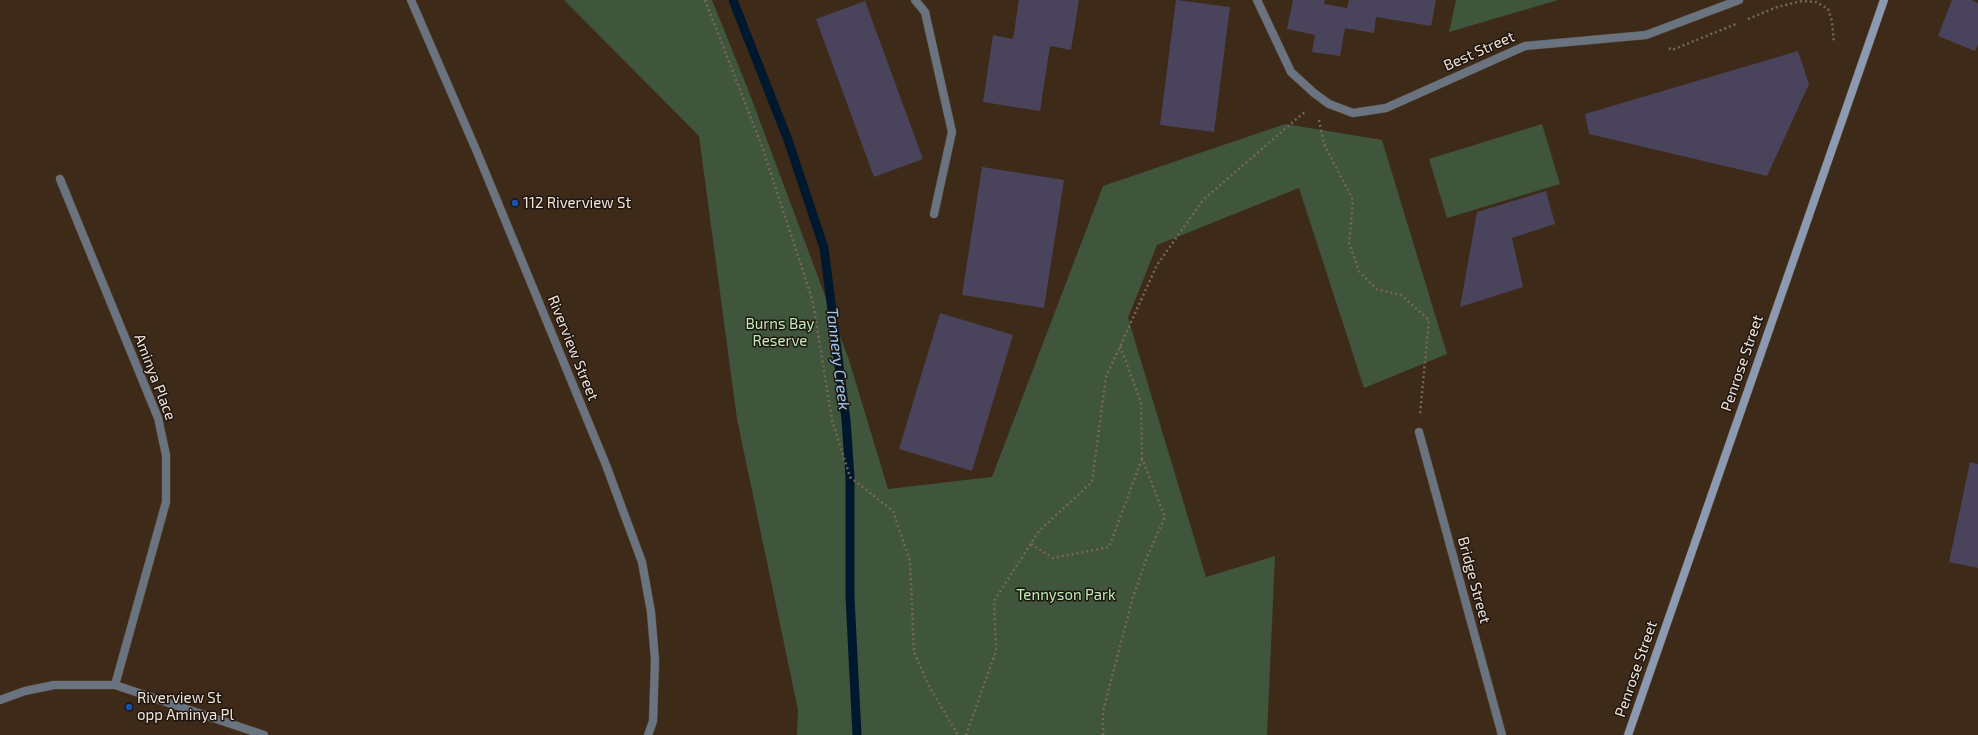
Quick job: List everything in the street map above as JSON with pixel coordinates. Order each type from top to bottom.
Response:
[{"type":"main road","name":"Penrose Street","points":[[1628,735],[1884,0]]},
{"type":"street","name":"Riverview Street","points":[[411,0],[477,152],[600,450],[642,562],[651,612],[655,660],[653,735]]},
{"type":"street","points":[[914,0],[925,12],[952,132],[934,214]]},
{"type":"street","name":"Best Street","points":[[1256,0],[1291,72],[1314,93],[1329,104],[1353,112],[1386,108],[1525,46],[1646,35],[1739,0]]},
{"type":"street","name":"Aminya Place","points":[[60,179],[158,418],[166,455],[166,502],[115,685]]},
{"type":"street","name":"Bridge Street","points":[[1419,432],[1502,735]]},
{"type":"street","points":[[0,700],[25,690],[54,685],[115,685],[264,735]]},
{"type":"street","name":"Riverview Street","points":[[648,735],[653,721]]},
{"type":"path","points":[[705,0],[763,149],[813,302],[832,420],[850,476],[893,511],[910,561],[914,652],[929,686],[958,735]]},
{"type":"path","points":[[1646,35],[1672,50],[1777,7],[1802,1],[1816,2],[1828,9],[1832,20],[1834,43]]},
{"type":"path","points":[[966,735],[996,651],[994,602],[1039,531],[1092,482],[1106,377],[1157,265],[1203,200],[1301,115],[1309,110],[1329,104]]},
{"type":"path","points":[[1309,110],[1318,117],[1324,144],[1353,200],[1349,243],[1359,271],[1376,289],[1401,295],[1429,320],[1419,432]]},
{"type":"path","points":[[1103,735],[1103,711],[1133,597],[1147,557],[1164,517],[1142,458],[1141,402],[1120,346]]},
{"type":"path","points":[[1031,544],[1053,558],[1110,547],[1142,458]]},
{"type":"green space","name":"Tennyson Park","points":[[564,0],[712,0],[749,92],[849,360],[888,489],[992,477],[1103,186],[1285,124],[1382,140],[1447,354],[1364,388],[1299,188],[1157,245],[1128,318],[1206,577],[1275,556],[1267,735],[797,735],[798,710],[737,419],[699,136]]},
{"type":"green space","points":[[1456,0],[1558,0],[1449,32]]},
{"type":"green space","points":[[1542,124],[1560,184],[1447,218],[1429,159]]},
{"type":"building","points":[[1019,0],[1079,0],[1071,50],[1050,46],[1040,111],[983,102],[993,35],[1013,39]]},
{"type":"building","points":[[1176,0],[1230,7],[1214,132],[1160,125]]},
{"type":"building","points":[[1293,0],[1325,0],[1324,4],[1347,8],[1349,0],[1436,0],[1431,26],[1376,17],[1374,33],[1345,28],[1340,56],[1312,52],[1315,35],[1287,29]]},
{"type":"building","points":[[1952,0],[1971,0],[1978,3],[1978,44],[1975,51],[1938,36]]},
{"type":"building","points":[[865,1],[923,159],[874,177],[816,19]]},
{"type":"building","points":[[1798,51],[1809,84],[1767,176],[1589,134],[1585,114]]},
{"type":"building","points":[[982,167],[1064,180],[1044,308],[962,295]]},
{"type":"building","points":[[1546,191],[1555,224],[1512,238],[1523,287],[1460,307],[1477,212]]},
{"type":"building","points":[[940,313],[1013,335],[972,471],[899,449]]},
{"type":"building","points":[[1970,462],[1978,464],[1978,568],[1949,562]]},
{"type":"waterway","name":"Tannery Creek","points":[[733,0],[788,140],[824,248],[846,420],[850,477],[850,597],[857,735]]},
{"type":"place","name":"112 Riverview St","points":[[515,203]]},
{"type":"place","name":"Riverview St opp Aminya Pl","points":[[129,707]]},
{"type":"park label","name":"Burns Bay Reserve","points":[[780,332]]}]
